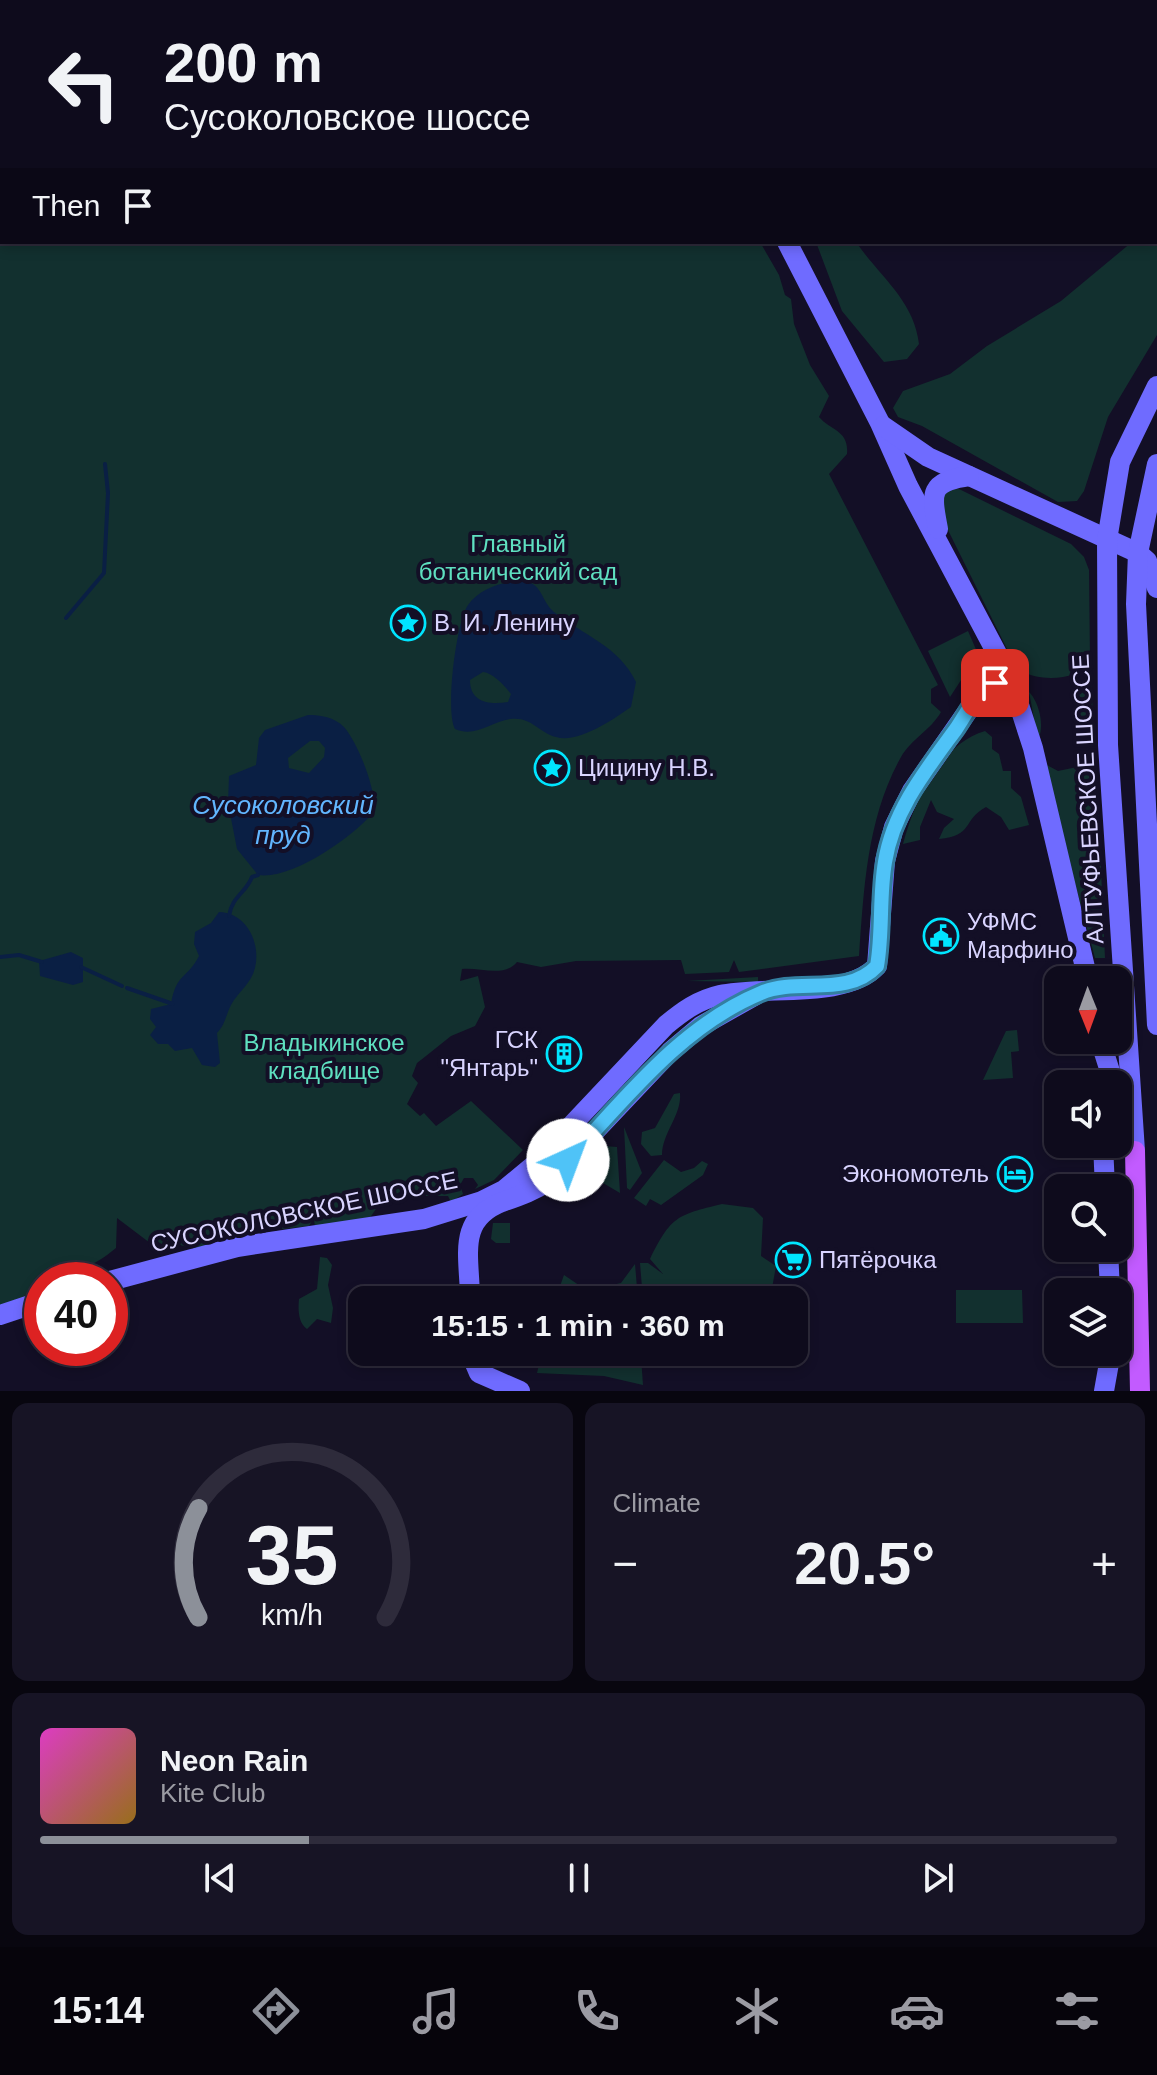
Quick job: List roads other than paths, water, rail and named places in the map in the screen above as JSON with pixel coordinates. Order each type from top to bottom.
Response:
[{"type":"main road","points":[[788,244],[880,423],[908,486],[1011,680],[1033,748],[1085,966]]},
{"type":"main road","name":"АЛТУФЬЕВСКОЕ ШОССЕ","points":[[1122,966],[1108,745],[1107,540],[1120,462],[1133,429],[1157,386]]},
{"type":"main road","points":[[880,423],[928,457],[1138,553],[1147,561],[1157,588]]},
{"type":"main road","points":[[1157,464],[1138,553],[1136,604],[1157,1025]]},
{"type":"main road","points":[[941,544],[932,499],[935,489],[941,482],[969,476]]},
{"type":"main road","name":"СУСОКОЛОВСКОЕ ШОССЕ","points":[[128,1276],[237,1247],[444,1214],[494,1196],[533,1166],[666,1025],[688,1007],[722,994],[858,981],[877,966],[885,861],[906,802],[979,695],[991,684],[1011,680]]},
{"type":"main road","points":[[1143,785],[1157,806]]},
{"type":"main road","name":"СУСОКОЛОВСКОЕ ШОССЕ","points":[[470,1234],[471,1223],[481,1212],[548,1181],[670,1052],[701,1026],[763,991]]},
{"type":"main road","name":"АЛТУФЬЕВСКОЕ ШОССЕ","points":[[1128,1054],[1135,1151],[1140,1387]]},
{"type":"main road","points":[[1132,1141],[1135,1151]]},
{"type":"main road","points":[[533,1166],[533,1177],[544,1183],[548,1181]]},
{"type":"main road","points":[[444,1214],[459,1216],[470,1234],[470,1286]]},
{"type":"main road","points":[[0,1315],[24,1307]]},
{"type":"main road","points":[[476,1366],[479,1373],[520,1391]]},
{"type":"main road","points":[[1104,1391],[1108,1366]]},
{"type":"water","points":[[516,581],[535,586],[554,612],[620,659],[636,682],[631,707],[575,737],[556,737],[517,719],[476,731],[455,729],[451,705],[456,647],[468,605],[479,594],[493,587]],"holes":[[[483,672],[511,694],[508,702],[482,701],[473,694],[470,680]]]},
{"type":"water","name":"Сусоколовский пруд","points":[[308,715],[327,717],[344,727],[365,768],[373,792],[374,812],[352,833],[321,855],[288,871],[258,875],[237,849],[228,803],[229,776],[256,765],[259,738],[265,730]],"holes":[[[310,741],[319,741],[325,748],[324,757],[309,773],[289,768],[288,758]]]},
{"type":"water","points":[[219,912],[237,918],[250,931],[256,958],[251,979],[234,1000],[217,1033],[220,1063],[215,1067],[202,1065],[192,1048],[175,1051],[168,1044],[158,1044],[150,1035],[156,1027],[150,1019],[151,1009],[171,1004],[179,981],[199,956],[194,944],[195,932],[211,923]]},
{"type":"water","points":[[71,952],[83,958],[83,982],[73,985],[40,976],[39,961]]},
{"type":"waterway","points":[[66,618],[104,573],[108,493],[105,464]]},
{"type":"waterway","points":[[229,916],[236,899],[252,877],[258,875]]},
{"type":"waterway","points":[[0,957],[19,955],[42,962]]},
{"type":"waterway","points":[[81,967],[122,986]]},
{"type":"waterway","points":[[127,988],[173,1004]]},
{"type":"place","name":"В. И. Ленину","points":[[408,623]]},
{"type":"place","name":"Цицину Н.В.","points":[[552,768]]},
{"type":"place","name":"УФМС Марфино","points":[[941,936]]},
{"type":"place","name":"ГСК \"Янтарь\"","points":[[564,1054]]},
{"type":"place","name":"Экономотель","points":[[1015,1174]]},
{"type":"place","name":"Пятёрочка","points":[[793,1260]]},
{"type":"park label","name":"Главный ботанический сад","points":[[518,558]]},
{"type":"park label","name":"Владыкинское кладбище","points":[[324,1057]]}]
